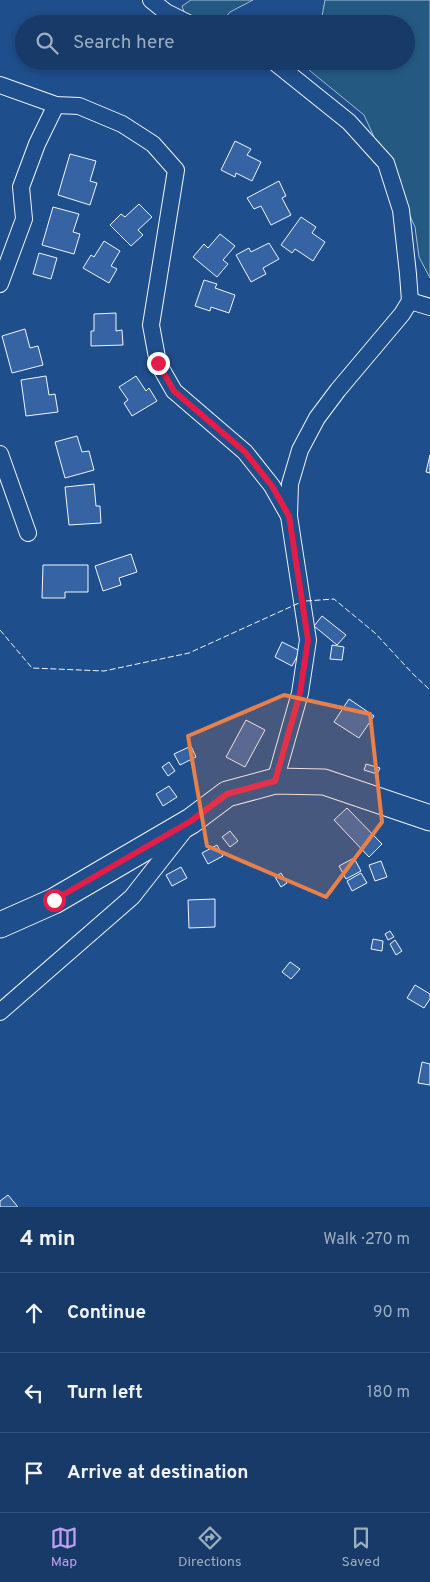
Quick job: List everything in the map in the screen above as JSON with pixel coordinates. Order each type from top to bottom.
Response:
[{"type":"main road","points":[[0,925],[54,900],[191,821],[227,794],[275,781],[324,782],[430,818]]},
{"type":"street","points":[[151,0],[172,15]]},
{"type":"street","points":[[275,781],[300,693],[308,640],[289,516],[290,484],[297,459],[317,418],[402,314],[410,301],[401,210],[386,163],[349,122],[283,70]]},
{"type":"street","points":[[0,85],[56,105],[79,106],[122,124],[153,144],[176,170],[151,325],[158,363],[174,391],[245,452],[272,486],[289,516]]},
{"type":"street","points":[[0,284],[24,219],[21,186],[37,144],[56,105]]},
{"type":"street","points":[[410,301],[430,307]]},
{"type":"street","points":[[0,454],[28,533]]},
{"type":"street","points":[[0,1012],[132,897],[191,821]]},
{"type":"highlighted area","points":[[284,695],[370,714],[382,822],[326,897],[207,846],[188,736]]},
{"type":"shaded area","points":[[191,0],[253,0],[228,15],[185,15],[182,6]]},
{"type":"shaded area","points":[[325,0],[430,0],[430,278],[419,257],[415,227],[364,115],[309,70],[415,70],[415,15],[322,15]]},
{"type":"building","points":[[235,141],[251,149],[247,155],[261,162],[252,181],[236,173],[235,177],[221,170]]},
{"type":"building","points":[[70,154],[96,161],[90,181],[97,183],[90,205],[58,195]]},
{"type":"building","points":[[279,181],[286,196],[282,198],[291,215],[271,225],[261,206],[254,209],[247,198]]},
{"type":"building","points":[[139,204],[152,217],[138,230],[143,235],[131,246],[110,225],[121,214],[125,217]]},
{"type":"building","points":[[53,207],[79,214],[73,232],[80,234],[74,254],[42,245]]},
{"type":"building","points":[[301,217],[316,227],[312,233],[325,242],[313,261],[295,249],[292,253],[281,245]]},
{"type":"building","points":[[220,234],[235,246],[223,260],[228,264],[217,277],[193,257],[204,244],[208,248]]},
{"type":"building","points":[[104,241],[120,251],[111,266],[117,269],[109,283],[83,268],[91,255],[94,257]]},
{"type":"building","points":[[269,243],[279,259],[263,268],[266,274],[251,282],[236,255],[249,248],[251,252]]},
{"type":"building","points":[[39,253],[57,258],[51,279],[33,274]]},
{"type":"building","points":[[204,280],[217,284],[215,288],[235,295],[229,313],[211,307],[210,311],[195,306]]},
{"type":"building","points":[[116,313],[116,331],[122,330],[123,345],[91,346],[91,331],[94,331],[94,314]]},
{"type":"building","points":[[25,329],[30,348],[38,346],[43,365],[12,373],[2,336]]},
{"type":"building","points":[[46,376],[49,395],[55,394],[58,412],[26,416],[21,380]]},
{"type":"building","points":[[136,376],[146,391],[149,388],[157,401],[132,416],[124,403],[128,400],[119,387]]},
{"type":"building","points":[[77,436],[82,452],[89,451],[94,470],[65,478],[55,442]]},
{"type":"building","points":[[430,455],[430,473],[426,472]]},
{"type":"building","points":[[94,484],[96,506],[100,506],[101,523],[69,525],[65,487]]},
{"type":"building","points":[[131,554],[137,572],[119,578],[121,585],[103,591],[95,566]]},
{"type":"building","points":[[43,565],[88,565],[88,592],[65,592],[65,598],[42,598]]},
{"type":"building","points":[[322,616],[346,635],[337,645],[314,626]]},
{"type":"building","points":[[282,642],[300,651],[292,666],[275,657]]},
{"type":"building","points":[[332,645],[344,647],[342,660],[330,659]]},
{"type":"building","points":[[349,699],[374,716],[359,738],[334,722]]},
{"type":"building","points":[[246,720],[265,730],[245,767],[226,757]]},
{"type":"building","points":[[191,746],[196,757],[180,765],[174,754]]},
{"type":"building","points":[[169,762],[175,771],[168,776],[162,767]]},
{"type":"building","points":[[366,764],[380,768],[377,774],[364,770]]},
{"type":"building","points":[[169,786],[177,797],[163,806],[156,794]]},
{"type":"building","points":[[347,808],[382,844],[369,857],[334,820]]},
{"type":"building","points":[[230,831],[238,841],[230,847],[222,837]]},
{"type":"building","points":[[217,845],[223,856],[208,864],[202,853]]},
{"type":"building","points":[[354,858],[361,871],[346,879],[339,866]]},
{"type":"building","points":[[381,861],[387,877],[375,881],[369,865]]},
{"type":"building","points":[[181,867],[187,878],[172,886],[166,875]]},
{"type":"building","points":[[281,873],[287,883],[281,887],[275,877]]},
{"type":"building","points":[[361,873],[367,883],[352,891],[347,881]]},
{"type":"building","points":[[215,899],[215,927],[189,928],[188,900]]},
{"type":"building","points":[[390,931],[394,937],[388,940],[385,934]]},
{"type":"building","points":[[373,939],[383,941],[382,951],[371,949]]},
{"type":"building","points":[[395,940],[402,951],[396,955],[390,944]]},
{"type":"building","points":[[290,962],[300,969],[291,979],[282,972]]},
{"type":"building","points":[[415,985],[430,994],[430,999],[424,1008],[407,998]]},
{"type":"building","points":[[422,1062],[430,1064],[430,1085],[418,1083]]},
{"type":"building","points":[[8,1195],[18,1207],[0,1207],[0,1201]]},
{"type":"fence","points":[[306,601],[334,599],[375,633],[430,690]]},
{"type":"fence","points":[[0,630],[32,668],[104,671],[189,653],[299,603]]},
{"type":"route","points":[[54,900],[191,821],[227,794],[275,781],[300,693],[308,640],[289,516],[272,486],[245,452],[174,391],[158,363]]}]
